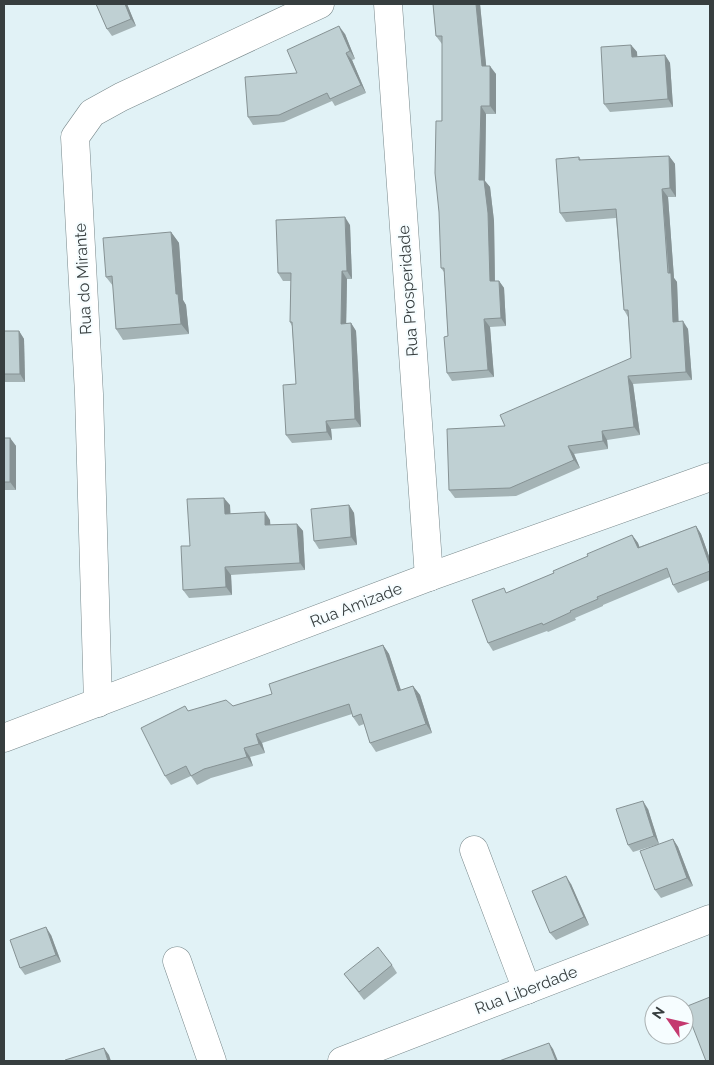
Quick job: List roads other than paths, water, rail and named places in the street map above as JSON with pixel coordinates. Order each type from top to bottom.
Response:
[{"type":"street","name":"Rua do Mirante","points":[[98,703],[89,394],[76,138],[92,113],[121,97],[320,4]]},
{"type":"street","name":"Rua Prosperidade","points":[[388,4],[429,577]]},
{"type":"street","name":"Rua Amizade","points":[[4,738],[429,577],[710,477]]},
{"type":"street","points":[[474,850],[528,990]]},
{"type":"street","name":"Rua Liberdade","points":[[345,1061],[710,919]]},
{"type":"street","points":[[176,961],[212,1061]]}]
